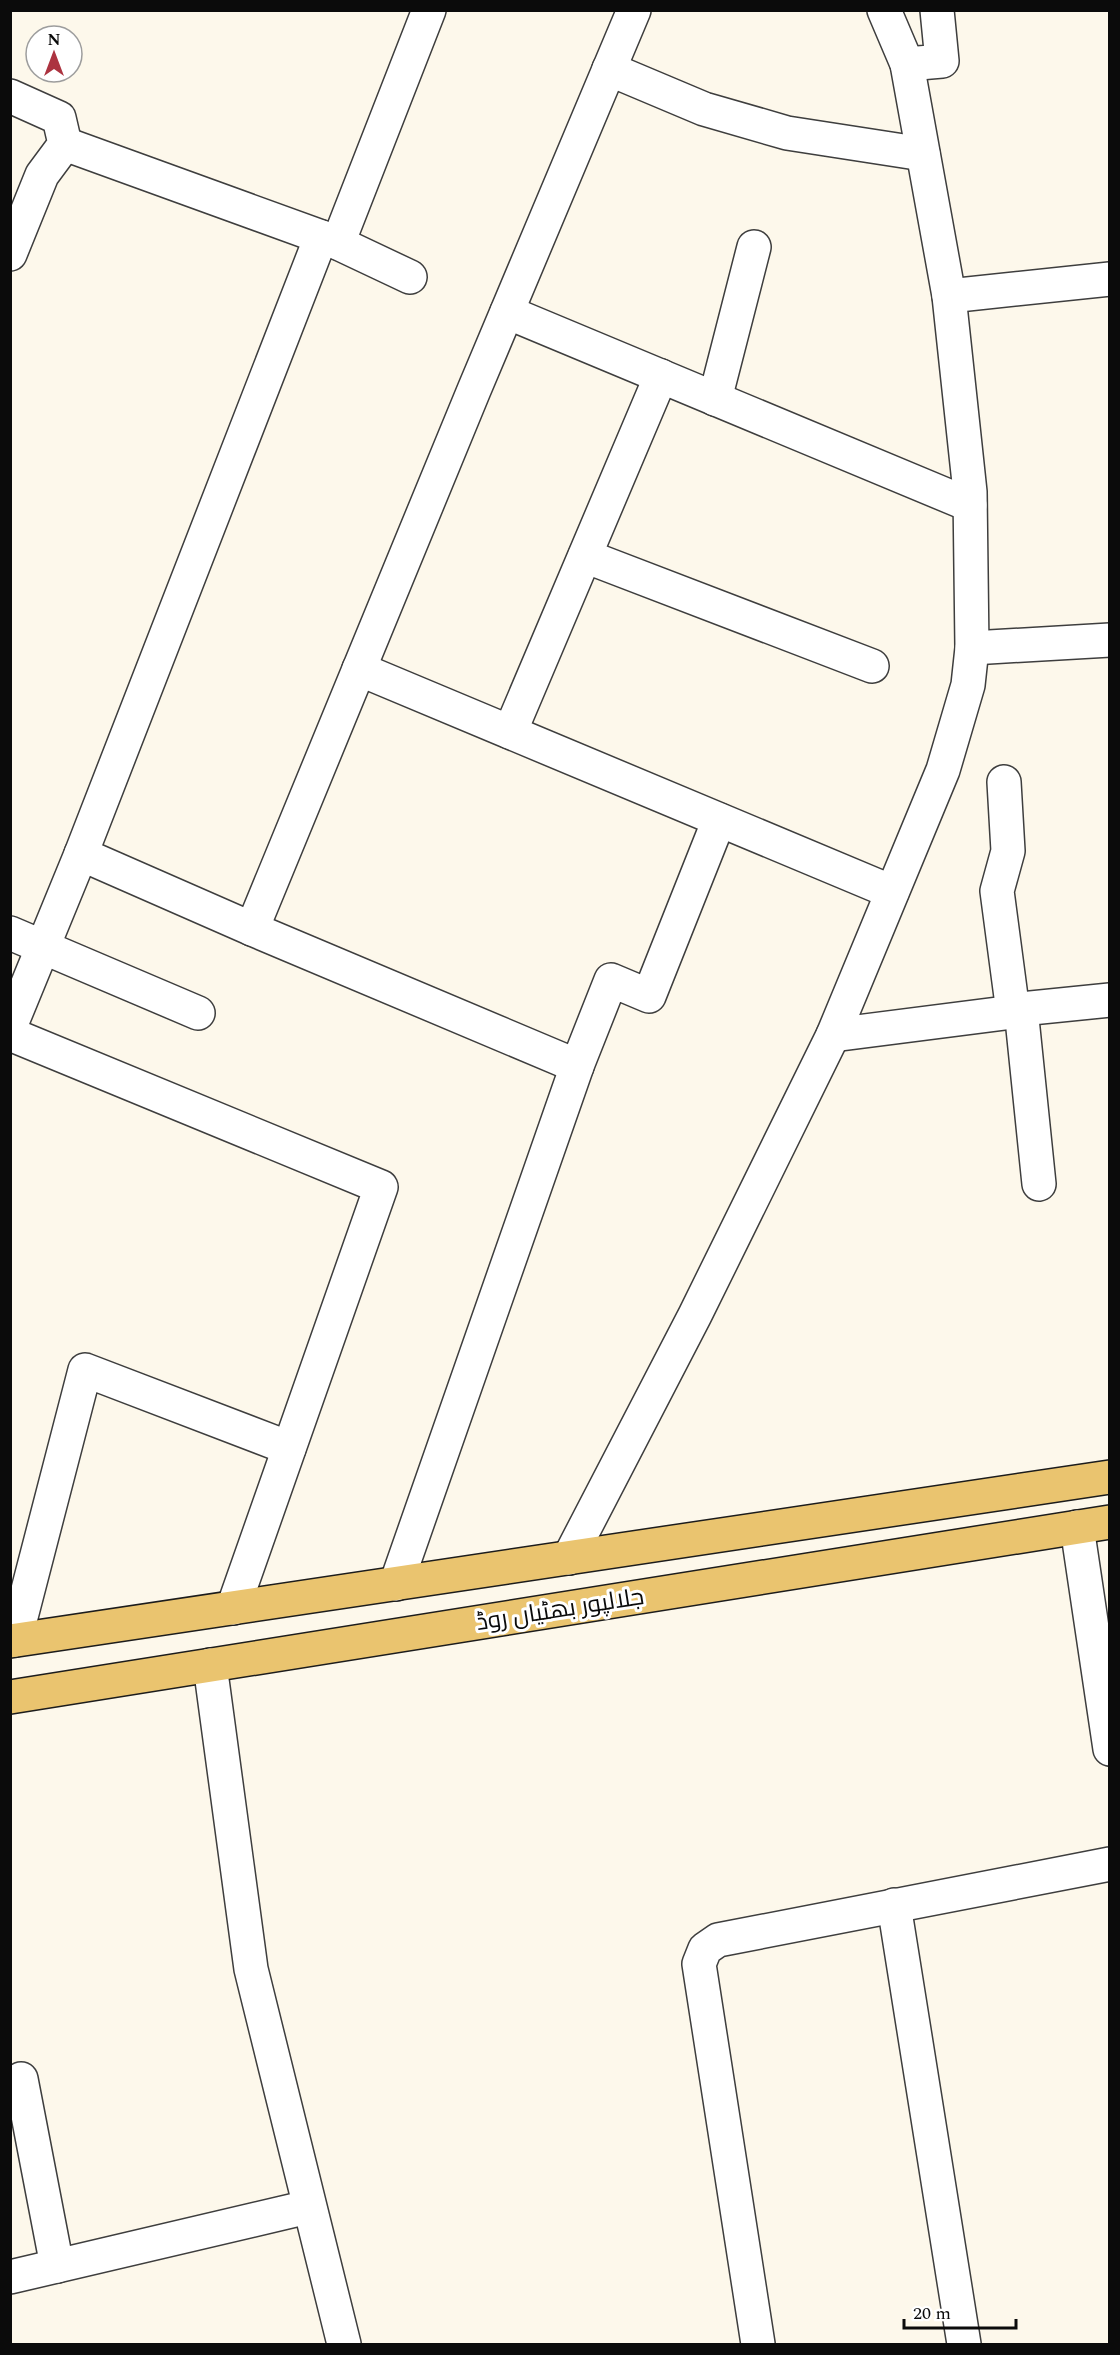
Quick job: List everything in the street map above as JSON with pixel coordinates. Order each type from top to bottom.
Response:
[{"type":"main road","name":"جلالپور بھٹیاں روڈ","points":[[13,1641],[1110,1477]]},
{"type":"main road","name":"جلالپور بھٹیاں روڈ","points":[[10,1698],[1110,1522]]},
{"type":"street","points":[[10,1027],[330,240],[429,10]]},
{"type":"street","points":[[252,929],[634,10]]},
{"type":"street","points":[[569,1558],[695,1315],[833,1035],[943,770],[968,685],[972,648],[970,505],[949,296],[907,64],[884,10]]},
{"type":"street","points":[[907,64],[942,61],[937,10]]},
{"type":"street","points":[[609,69],[704,109],[787,133],[923,154]]},
{"type":"street","points":[[10,96],[59,118],[65,144],[42,175],[10,254]]},
{"type":"street","points":[[65,144],[330,240],[410,277]]},
{"type":"street","points":[[715,399],[754,247]]},
{"type":"street","points":[[949,296],[1110,279]]},
{"type":"street","points":[[507,312],[970,505]]},
{"type":"street","points":[[510,732],[661,376]]},
{"type":"street","points":[[585,556],[872,666]]},
{"type":"street","points":[[972,648],[1110,640]]},
{"type":"street","points":[[359,669],[892,892]]},
{"type":"street","points":[[1004,782],[1008,850],[997,891],[1017,1010],[1039,1184]]},
{"type":"street","points":[[396,1584],[577,1066],[611,980],[649,996],[719,820]]},
{"type":"street","points":[[81,854],[577,1066]]},
{"type":"street","points":[[10,933],[198,1013]]},
{"type":"street","points":[[833,1035],[1110,1000]]},
{"type":"street","points":[[10,1034],[381,1187],[233,1608]]},
{"type":"street","points":[[13,1641],[85,1370],[289,1448]]},
{"type":"street","points":[[1077,1527],[1110,1749]]},
{"type":"street","points":[[210,1665],[251,1969],[344,2344]]},
{"type":"street","points":[[758,2344],[699,1964],[705,1949],[718,1940],[1110,1864]]},
{"type":"street","points":[[894,1905],[964,2344]]},
{"type":"street","points":[[21,2079],[57,2266]]},
{"type":"street","points":[[10,2277],[309,2207]]}]
